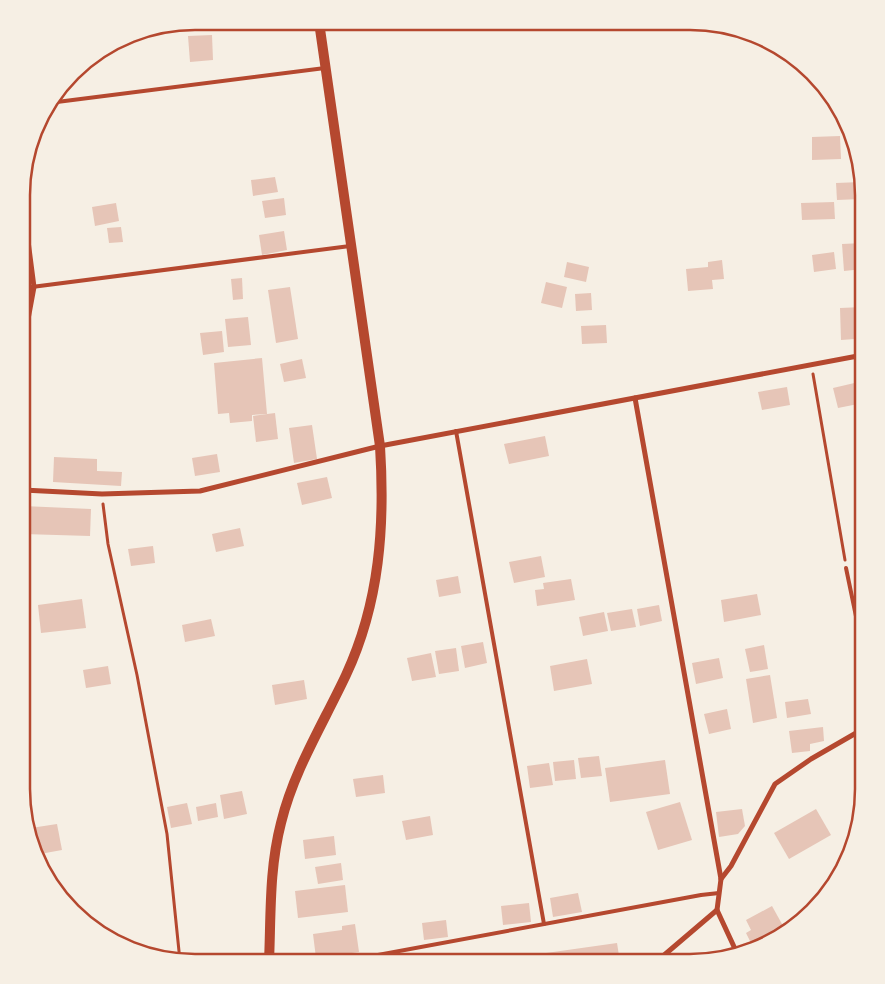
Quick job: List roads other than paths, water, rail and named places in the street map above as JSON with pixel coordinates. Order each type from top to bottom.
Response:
[{"type":"main road","points":[[270,954],[272,870],[281,823],[301,762],[347,674],[375,589],[382,544],[383,511],[380,446],[320,30]]},
{"type":"street","points":[[30,256],[34,287],[30,309]]},
{"type":"street","points":[[30,490],[102,494],[200,490],[380,446],[456,430],[855,357]]},
{"type":"street","points":[[635,398],[722,879]]},
{"type":"street","points":[[734,947],[717,910],[718,893],[722,879],[776,784],[811,759],[855,734]]},
{"type":"street","points":[[665,954],[717,910]]},
{"type":"lane","points":[[59,102],[325,68]]},
{"type":"lane","points":[[30,287],[350,246]]},
{"type":"lane","points":[[456,430],[544,924]]},
{"type":"lane","points":[[846,568],[855,611]]},
{"type":"lane","points":[[383,954],[701,894],[718,893]]}]
